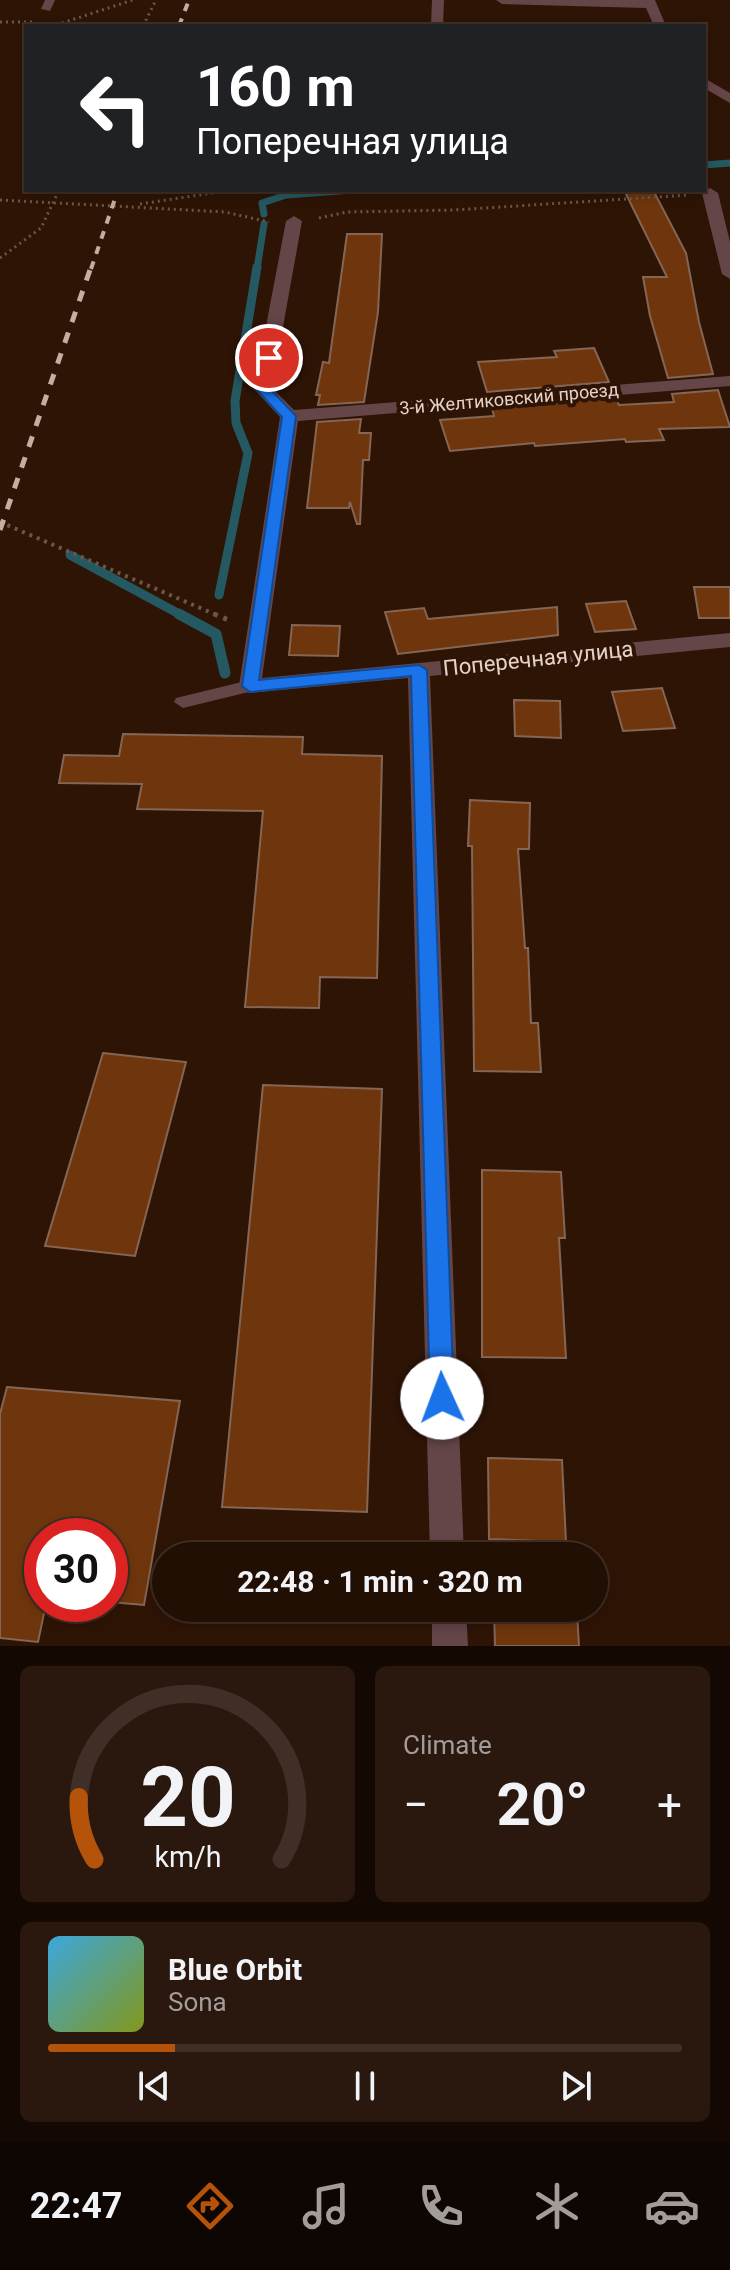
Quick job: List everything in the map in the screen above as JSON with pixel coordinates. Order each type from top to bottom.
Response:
[{"type":"street","points":[[437,24],[438,0]]},
{"type":"street","points":[[502,0],[649,2],[659,24]]},
{"type":"street","points":[[706,83],[730,99]]},
{"type":"street","points":[[710,193],[730,274]]},
{"type":"street","points":[[250,686],[289,416],[263,389],[294,221]]},
{"type":"street","name":"3-й Желтиковский проезд","points":[[289,416],[730,381]]},
{"type":"street","name":"Поперечная улица","points":[[250,686],[730,640]]},
{"type":"street","points":[[419,670],[447,1542]]},
{"type":"street","points":[[449,1622],[450,1646]]},
{"type":"lane","points":[[183,702],[250,686]]},
{"type":"path","points":[[144,24],[156,0]]},
{"type":"path","points":[[0,258],[41,228],[58,192]]},
{"type":"path","points":[[127,206],[219,192]]},
{"type":"path","points":[[0,200],[225,212],[267,222],[347,212],[454,210],[710,193]]},
{"type":"path","points":[[0,522],[233,622]]},
{"type":"building","points":[[625,192],[654,192],[686,253],[713,374],[668,378],[650,316],[643,277],[667,277]]},
{"type":"building","points":[[347,234],[382,234],[378,312],[364,402],[318,405],[320,395],[316,395],[323,362],[329,363]]},
{"type":"building","points":[[594,348],[609,382],[487,392],[478,362],[557,357],[554,351]]},
{"type":"building","points":[[718,390],[730,427],[659,429],[664,440],[626,442],[625,439],[535,446],[534,443],[450,451],[440,420],[494,416],[492,408],[616,398],[619,405],[674,402],[672,394]]},
{"type":"building","points":[[361,419],[359,433],[371,433],[369,460],[363,460],[360,524],[357,524],[350,502],[349,508],[307,508],[317,422]]},
{"type":"building","points":[[694,587],[730,587],[730,618],[699,618]]},
{"type":"building","points":[[626,601],[636,629],[595,632],[586,604]]},
{"type":"building","points":[[557,607],[558,635],[398,654],[385,612],[424,608],[428,619]]},
{"type":"building","points":[[292,625],[340,626],[338,656],[289,655]]},
{"type":"building","points":[[662,688],[675,728],[623,731],[612,692]]},
{"type":"building","points":[[514,700],[560,701],[561,738],[515,736]]},
{"type":"building","points":[[123,734],[303,737],[302,754],[382,756],[377,978],[320,977],[319,1008],[245,1007],[263,811],[137,809],[142,784],[59,783],[64,755],[119,756]]},
{"type":"building","points":[[470,800],[530,803],[529,849],[518,849],[525,948],[528,948],[531,1023],[538,1023],[541,1072],[474,1071],[472,846],[468,846]]},
{"type":"building","points":[[103,1053],[186,1062],[135,1256],[45,1246]]},
{"type":"building","points":[[263,1085],[382,1089],[367,1512],[222,1507]]},
{"type":"building","points":[[482,1170],[561,1172],[565,1238],[559,1238],[566,1358],[482,1357]]},
{"type":"building","points":[[7,1387],[180,1401],[155,1542],[152,1542],[144,1605],[128,1604],[128,1518],[24,1518],[24,1622],[42,1622],[38,1642],[0,1638],[0,1414]]},
{"type":"building","points":[[488,1458],[562,1460],[566,1542],[489,1539]]},
{"type":"building","points":[[494,1622],[578,1622],[579,1646],[495,1646]]},
{"type":"waterway","points":[[706,165],[730,163]]},
{"type":"waterway","points":[[264,214],[262,203],[286,195],[326,192]]},
{"type":"waterway","points":[[257,269],[264,224]]},
{"type":"waterway","points":[[219,595],[248,453],[236,423],[235,401],[257,267]]},
{"type":"waterway","points":[[70,555],[183,616]]},
{"type":"waterway","points":[[179,614],[216,634],[225,673]]},
{"type":"railway","points":[[180,24],[189,0]]},
{"type":"railway","points":[[91,269],[117,192]]},
{"type":"railway","points":[[0,530],[91,267]]},
{"type":"route","points":[[269,358],[263,389],[289,416],[250,686],[419,670],[442,1398]]}]
